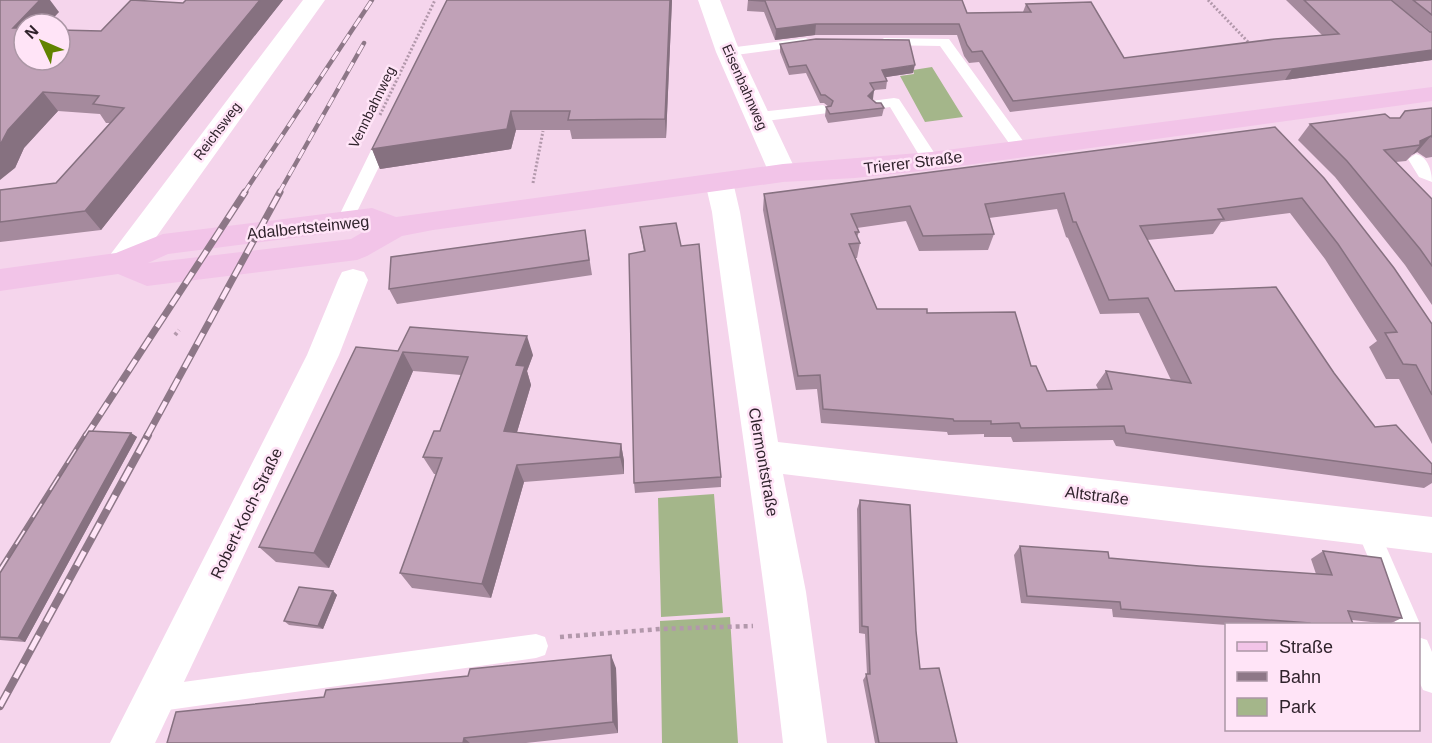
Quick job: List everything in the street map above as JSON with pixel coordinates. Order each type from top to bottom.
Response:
[{"type":"main road","name":"Trierer Straße","points":[[394,227],[783,173],[855,169],[931,161],[1258,117],[1365,112],[1432,94]]},
{"type":"main road","name":"Adalbertsteinweg","points":[[0,280],[121,263],[163,244],[372,218],[394,227]]},
{"type":"main road","name":"Adalbertsteinweg","points":[[121,263],[147,276],[347,251],[357,249],[394,227]]},
{"type":"street","name":"Reichsweg","points":[[121,263],[314,0]]},
{"type":"street","name":"Eisenbahnweg","points":[[709,0],[728,52],[783,173]]},
{"type":"street","points":[[1258,117],[1284,144]]},
{"type":"street","name":"Clermontstraße","points":[[719,182],[726,212],[762,456],[786,592],[805,743]]},
{"type":"street","name":"Robert-Koch-Straße","points":[[132,743],[323,356],[353,280]]},
{"type":"street","name":"Altstraße","points":[[762,456],[1432,535]]},
{"type":"lane","points":[[728,52],[815,41]]},
{"type":"lane","points":[[872,41],[944,42],[1020,149]]},
{"type":"lane","points":[[876,104],[894,102],[931,161]]},
{"type":"lane","points":[[759,117],[823,110]]},
{"type":"lane","points":[[344,222],[387,118]]},
{"type":"lane","points":[[1416,159],[1425,173],[1432,177]]},
{"type":"lane","points":[[1366,526],[1408,623]]},
{"type":"lane","points":[[154,699],[536,646]]},
{"type":"lane","points":[[1420,651],[1432,681]]},
{"type":"path","name":"Vennbahnweg","points":[[387,118],[435,0]]},
{"type":"path","points":[[1208,0],[1257,51]]},
{"type":"path","points":[[537,165],[543,131]]},
{"type":"path","points":[[175,335],[179,330]]},
{"type":"path","points":[[579,635],[730,627]]},
{"type":"green space","points":[[932,67],[963,117],[925,122],[900,76],[914,74],[913,70]]},
{"type":"green space","points":[[714,494],[723,613],[661,617],[658,498]]},
{"type":"green space","points":[[730,617],[738,743],[662,743],[660,621]]},
{"type":"building","points":[[0,0],[40,0],[28,12],[12,12],[12,72],[72,72],[72,30],[101,31],[131,0],[183,3],[186,0],[260,0],[85,211],[0,222],[0,190],[56,183],[124,108],[93,104],[99,96],[43,92],[8,130],[0,145]]},
{"type":"building","points":[[447,0],[670,0],[665,119],[568,120],[570,111],[511,111],[507,129],[372,149]]},
{"type":"building","points":[[748,0],[962,0],[967,13],[1031,12],[1026,4],[1091,2],[1124,58],[1275,39],[1339,34],[1304,0],[1391,0],[1432,32],[1432,50],[1292,69],[1013,101],[982,51],[972,52],[967,45],[959,24],[816,24],[776,29],[765,1]]},
{"type":"building","points":[[1413,0],[1432,0],[1432,15]]},
{"type":"building","points":[[816,39],[909,40],[915,65],[882,70],[887,81],[870,83],[874,90],[868,96],[876,103],[881,103],[884,108],[830,114],[826,107],[831,106],[833,101],[821,95],[806,65],[789,67],[780,44]]},
{"type":"building","points":[[1432,108],[1432,137],[1420,141],[1420,145],[1384,150],[1432,199],[1432,266],[1347,161],[1310,124],[1385,114],[1390,118],[1400,118],[1405,111]]},
{"type":"building","points":[[1275,127],[1324,178],[1394,268],[1432,324],[1432,395],[1416,365],[1403,364],[1385,333],[1397,332],[1338,244],[1302,198],[1218,209],[1224,219],[1140,226],[1175,291],[1276,287],[1334,373],[1375,427],[1396,425],[1432,464],[1432,474],[1126,433],[1124,426],[1021,428],[1019,423],[991,424],[991,421],[954,421],[953,419],[823,409],[820,375],[798,376],[764,194]],"holes":[[[1064,193],[1073,222],[1076,222],[1109,300],[1148,298],[1191,383],[1106,371],[1112,389],[1047,391],[1036,366],[1031,366],[1015,312],[927,313],[927,309],[877,309],[849,244],[860,243],[855,232],[859,232],[851,214],[910,206],[923,236],[994,234],[985,204]]]},
{"type":"building","points":[[676,223],[681,246],[699,244],[721,477],[634,483],[629,254],[645,251],[640,227]]},
{"type":"building","points":[[585,230],[589,260],[389,289],[391,257]]},
{"type":"building","points":[[410,327],[527,336],[516,365],[525,366],[504,431],[621,444],[620,457],[517,465],[482,584],[400,573],[442,458],[423,457],[434,431],[440,431],[468,357],[403,352],[314,553],[259,547],[356,347],[398,351]]},
{"type":"building","points":[[89,431],[131,433],[18,638],[0,637],[0,573]]},
{"type":"building","points":[[860,500],[910,505],[920,669],[939,668],[957,743],[879,743],[866,674],[870,674],[868,627],[862,626]]},
{"type":"building","points":[[1020,546],[1108,552],[1109,558],[1332,575],[1323,551],[1381,558],[1402,618],[1348,611],[1353,623],[1310,623],[1121,609],[1120,602],[1027,596]]},
{"type":"building","points":[[299,587],[333,591],[318,626],[284,621]]},
{"type":"building","points":[[611,655],[613,722],[464,738],[463,743],[167,743],[176,712],[324,697],[326,690],[468,676],[470,669]]},
{"type":"railway","points":[[244,193],[372,0]]},
{"type":"railway","points":[[279,193],[364,43]]},
{"type":"railway","points":[[86,436],[245,192]]},
{"type":"railway","points":[[147,436],[280,192]]},
{"type":"railway","points":[[0,572],[87,435]]},
{"type":"railway","points":[[0,706],[148,435]]}]
